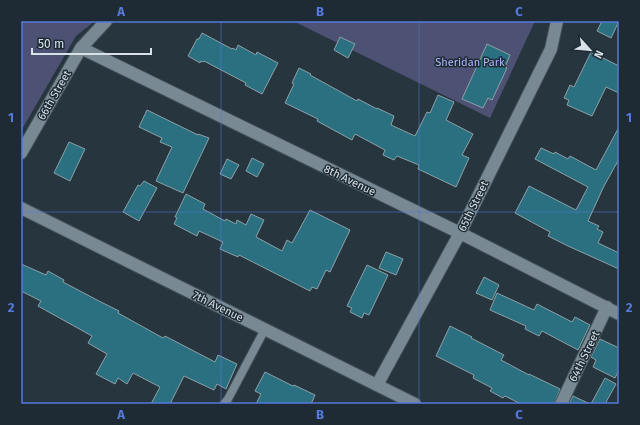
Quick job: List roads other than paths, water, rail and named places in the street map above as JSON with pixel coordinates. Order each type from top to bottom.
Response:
[{"type":"street","name":"66th Street","points":[[21,153],[81,48],[106,21]]},
{"type":"street","name":"65th Street","points":[[377,385],[460,233],[551,49],[557,21]]},
{"type":"street","name":"8th Avenue","points":[[81,48],[460,233],[619,314]]},
{"type":"street","name":"7th Avenue","points":[[21,208],[415,404]]},
{"type":"street","name":"64th Street","points":[[560,404],[607,307]]},
{"type":"lane","points":[[224,404],[265,329]]},
{"type":"park label","name":"Sheridan Park","points":[[470,62]]}]
